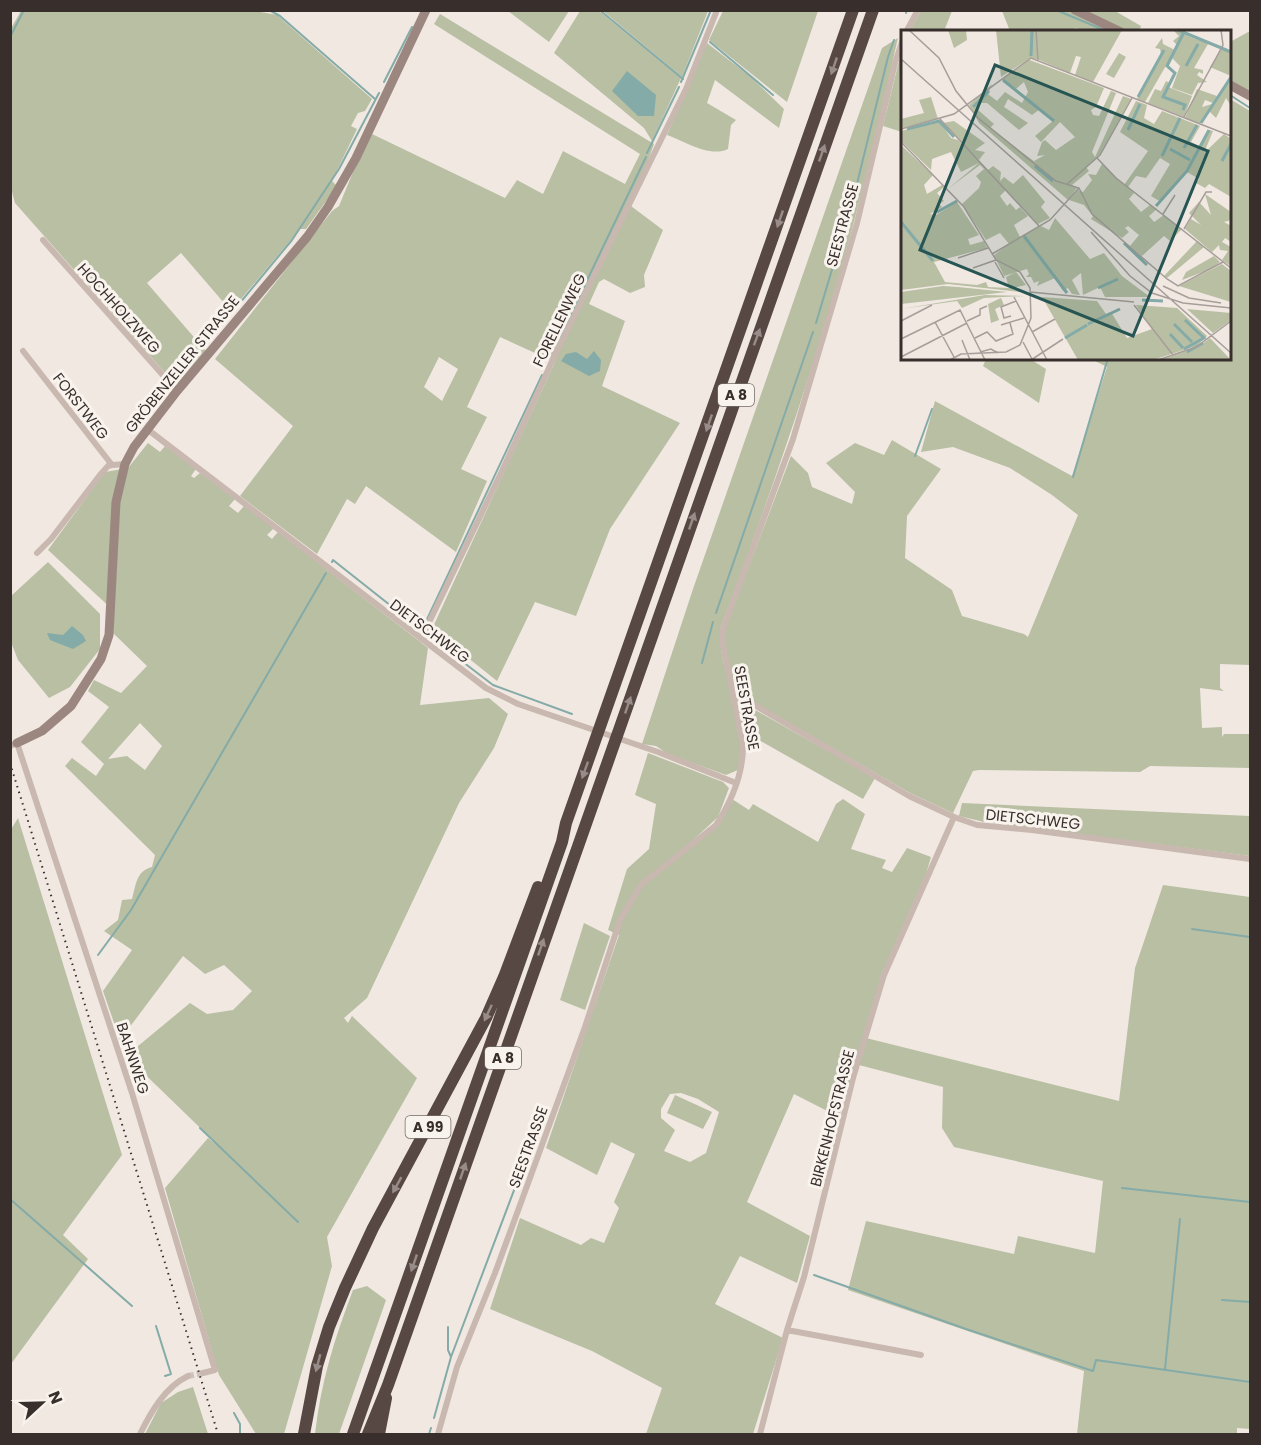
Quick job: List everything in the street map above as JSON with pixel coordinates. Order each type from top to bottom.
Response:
[{"type":"highway","name":"A 8","points":[[353,1434],[853,10]]},
{"type":"highway","name":"A 8","points":[[368,1434],[388,1385],[873,10]]},
{"type":"highway","name":"A 99","points":[[304,1434],[317,1366],[329,1327],[345,1288],[373,1228],[486,1018],[504,977],[555,839],[566,823]]},
{"type":"highway","points":[[379,1434],[388,1385]]},
{"type":"street","name":"GRÖBENZELLER STRASSE","points":[[14,744],[42,731],[71,706],[101,659],[109,635],[116,502],[125,464],[134,447],[177,391],[307,237],[328,207],[356,158],[426,10]]},
{"type":"street","name":"FORELLENWEG","points":[[421,639],[526,421],[554,357],[686,88],[717,10]]},
{"type":"street","points":[[907,30],[918,10]]},
{"type":"street","points":[[1076,10],[1117,30]]},
{"type":"street","name":"SEESTRASSE","points":[[438,1434],[457,1367],[495,1273],[585,1027],[620,920],[641,885],[716,825],[724,813],[736,783],[743,762],[743,746],[723,645],[723,628],[792,440],[857,223],[895,63],[901,47]]},
{"type":"street","points":[[1231,86],[1251,96]]},
{"type":"street","name":"HOCHHOLZWEG","points":[[43,240],[177,391]]},
{"type":"street","name":"FORSTWEG","points":[[23,351],[112,465]]},
{"type":"street","name":"DIETSCHWEG","points":[[147,429],[486,688],[518,704],[643,747],[736,783]]},
{"type":"street","points":[[37,553],[51,539],[108,466],[125,464]]},
{"type":"street","name":"DIETSCHWEG","points":[[735,700],[751,703],[909,796],[977,825],[1032,830],[1251,859]]},
{"type":"street","name":"BAHNWEG","points":[[14,744],[132,1093],[215,1370],[203,1373]]},
{"type":"street","name":"BIRKENHOFSTRASSE","points":[[760,1434],[804,1276],[853,1078],[884,975],[954,817]]},
{"type":"street","points":[[788,1330],[921,1355]]},
{"type":"street","points":[[140,1434],[159,1401],[177,1382],[188,1376]]},
{"type":"green space","points":[[21,11],[255,11],[277,15],[372,99],[365,111],[358,113],[351,126],[357,129],[332,181],[337,186],[306,229],[300,229],[231,311],[181,253],[147,283],[206,351],[178,384],[174,383],[15,203],[10,184],[10,30]]},
{"type":"green space","points":[[508,11],[569,11],[549,42]]},
{"type":"green space","points":[[580,11],[599,11],[681,78],[652,141],[644,128],[554,53]]},
{"type":"green space","points":[[603,11],[708,11],[682,77]]},
{"type":"green space","points":[[723,11],[818,11],[787,102],[709,40]]},
{"type":"green space","points":[[921,11],[952,11],[944,30],[910,30]]},
{"type":"green space","points":[[1002,11],[1115,11],[1141,26],[1140,30],[1075,28],[1074,30],[1010,30]]},
{"type":"green space","points":[[440,14],[654,144],[631,206],[663,230],[644,275],[645,287],[630,293],[604,279],[599,282],[589,304],[625,321],[602,386],[680,423],[610,529],[576,616],[535,602],[497,681],[432,629],[555,362],[500,337],[467,407],[487,417],[461,469],[487,481],[456,552],[366,486],[355,504],[347,499],[317,554],[240,496],[293,426],[215,359],[332,211],[339,206],[360,155],[372,134],[505,198],[517,180],[543,194],[563,151],[625,184],[640,154],[434,24]],"holes":[[[439,357],[458,369],[442,401],[424,387]]]},
{"type":"green space","points":[[1250,31],[1250,94],[1231,84],[1231,41]]},
{"type":"green space","points":[[898,38],[875,141],[845,256],[813,364],[778,471],[720,629],[723,661],[741,744],[738,770],[726,775],[668,754],[656,746],[642,744],[693,589],[882,48]]},
{"type":"green space","points":[[707,43],[752,78],[784,109],[779,128],[715,80],[707,103],[736,120],[731,125],[728,149],[705,150],[667,135]]},
{"type":"green space","points":[[901,53],[901,132],[883,126]]},
{"type":"green space","points":[[1231,100],[1250,111],[1250,665],[1220,664],[1220,688],[1224,691],[1200,688],[1202,728],[1222,727],[1222,737],[1224,734],[1250,734],[1250,768],[1150,766],[1140,772],[979,770],[973,771],[953,813],[910,793],[755,703],[733,687],[726,656],[725,629],[791,456],[808,473],[812,487],[852,504],[855,492],[826,463],[855,443],[884,455],[892,440],[941,469],[907,516],[905,558],[952,590],[962,616],[1028,637],[1078,515],[1010,468],[953,447],[921,452],[935,401],[1072,476],[1107,367],[1093,360],[1231,360]]},
{"type":"green space","points":[[986,360],[1032,360],[1046,369],[1039,403],[983,366]]},
{"type":"green space","points":[[148,443],[160,452],[165,446],[196,469],[191,476],[194,478],[200,473],[235,499],[229,506],[238,513],[244,506],[274,528],[267,535],[272,539],[278,532],[428,648],[420,705],[489,698],[508,714],[494,748],[459,803],[367,998],[344,1018],[348,1023],[352,1016],[417,1078],[327,1237],[332,1266],[284,1434],[256,1434],[219,1375],[165,1188],[208,1138],[223,1150],[126,1056],[190,1003],[207,1014],[233,1010],[252,991],[224,965],[205,974],[183,956],[120,1040],[103,991],[132,950],[104,931],[118,920],[122,900],[132,899],[140,875],[152,867],[155,855],[65,766],[72,758],[96,776],[104,764],[81,742],[109,707],[88,691],[94,680],[121,693],[147,666],[113,633],[114,611],[48,550],[105,472],[128,468]],"holes":[[[140,723],[162,746],[145,770],[127,756],[108,759]]]},
{"type":"green space","points":[[48,562],[100,614],[100,649],[70,687],[49,698],[18,660],[11,642],[11,596]]},
{"type":"green space","points":[[743,703],[875,778],[863,799],[743,731],[738,709]]},
{"type":"green space","points":[[648,753],[723,782],[729,788],[718,817],[677,855],[715,827],[732,799],[749,810],[753,804],[818,842],[836,804],[843,799],[865,814],[851,849],[886,860],[882,868],[892,872],[907,848],[931,857],[926,874],[882,973],[839,1117],[794,1094],[747,1202],[810,1236],[797,1283],[740,1256],[715,1304],[783,1338],[753,1434],[646,1434],[662,1388],[592,1351],[490,1309],[520,1218],[581,1245],[591,1238],[604,1243],[619,1208],[614,1202],[635,1154],[611,1142],[597,1175],[546,1148],[619,935],[608,930],[627,869],[649,849],[656,804],[635,795]],"holes":[[[681,1093],[698,1099],[719,1112],[706,1153],[690,1162],[664,1151],[675,1130],[661,1118],[661,1109],[670,1094]]]},
{"type":"green space","points":[[962,803],[1250,816],[1250,856],[984,822],[959,816]]},
{"type":"green space","points":[[18,818],[122,1155],[63,1235],[88,1259],[11,1364],[10,831]]},
{"type":"green space","points":[[1163,885],[1250,897],[1250,1429],[1237,1428],[1237,1434],[1077,1434],[1084,1371],[848,1290],[866,1221],[1014,1254],[1018,1236],[1095,1253],[1103,1181],[954,1147],[942,1128],[943,1087],[859,1065],[866,1038],[1119,1101],[1135,968]]},
{"type":"green space","points":[[584,923],[610,936],[585,1010],[560,1000]]},
{"type":"green space","points":[[675,1095],[712,1112],[703,1129],[667,1113]]},
{"type":"green space","points":[[367,1286],[386,1300],[339,1434],[315,1434],[325,1379],[346,1308],[353,1290]]},
{"type":"green space","points":[[193,1387],[208,1434],[145,1434],[161,1403],[178,1392]]},
{"type":"water","points":[[627,71],[656,95],[654,116],[638,116],[612,91]]},
{"type":"water","points":[[594,351],[601,360],[600,371],[589,376],[561,361],[566,354],[576,352],[587,359]]},
{"type":"water","points":[[72,626],[83,635],[86,641],[73,649],[50,640],[47,633],[63,635]]},
{"type":"waterway","points":[[10,37],[24,10]]},
{"type":"waterway","points":[[269,10],[280,16],[375,99]]},
{"type":"waterway","points":[[681,82],[711,10]]},
{"type":"waterway","points":[[1056,10],[1104,30]]},
{"type":"waterway","points":[[602,12],[683,79]]},
{"type":"waterway","points":[[384,82],[412,27]]},
{"type":"waterway","points":[[816,323],[854,196],[894,40]]},
{"type":"waterway","points":[[710,42],[773,95]]},
{"type":"waterway","points":[[647,153],[679,87]]},
{"type":"waterway","points":[[239,304],[292,240],[339,169],[379,93]]},
{"type":"waterway","points":[[1231,96],[1250,108]]},
{"type":"waterway","points":[[560,337],[646,157]]},
{"type":"waterway","points":[[716,613],[813,332]]},
{"type":"waterway","points":[[1073,477],[1107,360]]},
{"type":"waterway","points":[[422,630],[542,375]]},
{"type":"waterway","points":[[915,456],[932,409]]},
{"type":"waterway","points":[[332,562],[333,560],[400,613]]},
{"type":"waterway","points":[[98,955],[131,910],[326,573]]},
{"type":"waterway","points":[[409,620],[422,631]]},
{"type":"waterway","points":[[702,663],[713,622]]},
{"type":"waterway","points":[[429,636],[493,685],[572,714]]},
{"type":"waterway","points":[[1192,929],[1250,937]]},
{"type":"waterway","points":[[200,1128],[298,1222]]},
{"type":"waterway","points":[[451,1357],[530,1148]]},
{"type":"waterway","points":[[1122,1188],[1250,1202]]},
{"type":"waterway","points":[[10,1199],[132,1306]]},
{"type":"waterway","points":[[1165,1369],[1180,1219]]},
{"type":"waterway","points":[[814,1275],[1093,1371],[1096,1360],[1250,1382]]},
{"type":"waterway","points":[[1222,1300],[1250,1302]]},
{"type":"waterway","points":[[156,1326],[171,1374],[165,1376]]},
{"type":"waterway","points":[[434,1418],[451,1357],[448,1350],[448,1327]]},
{"type":"waterway","points":[[234,1413],[240,1424],[240,1434]]},
{"type":"waterway","points":[[429,1434],[431,1428]]},
{"type":"tunnel","points":[[188,1376],[203,1373]]},
{"type":"railway","points":[[10,763],[218,1434]]}]
